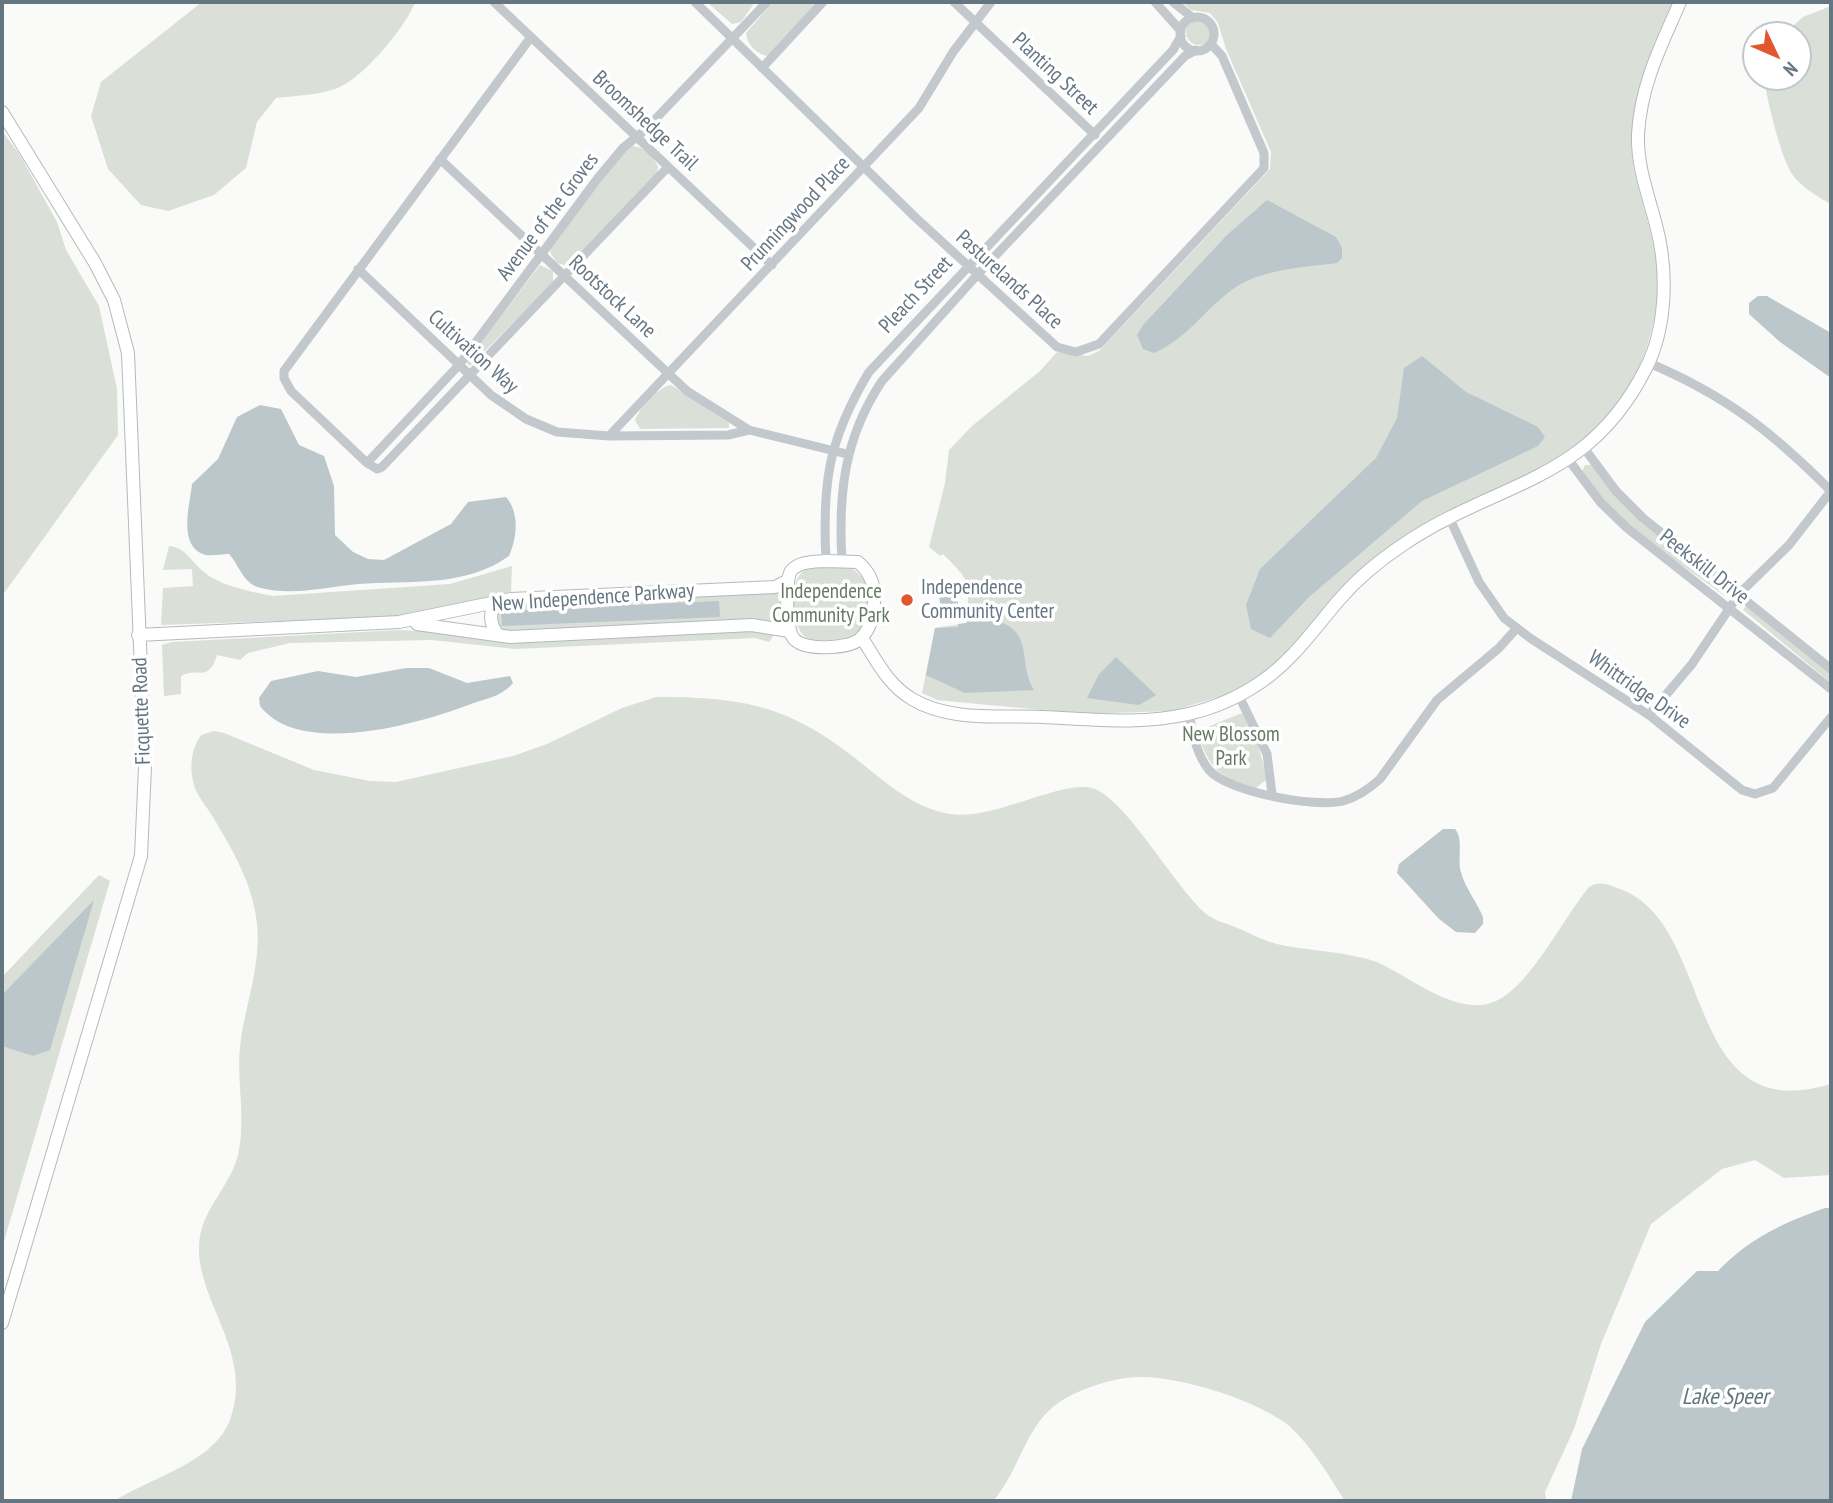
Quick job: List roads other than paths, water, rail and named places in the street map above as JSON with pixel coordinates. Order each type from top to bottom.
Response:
[{"type":"street","name":"Broomshedge Trail","points":[[494,2],[772,265]]},
{"type":"street","name":"Pasturelands Place","points":[[695,2],[967,266],[1057,348],[1084,351],[1106,337],[1264,168],[1264,153],[1222,56],[1211,44]]},
{"type":"street","points":[[762,68],[823,2]]},
{"type":"street","name":"Planting Street","points":[[954,2],[1103,142]]},
{"type":"street","name":"Prunningwood Place","points":[[608,436],[919,108],[974,21],[991,2]]},
{"type":"street","points":[[1155,2],[1181,34],[1187,47],[1196,50],[1211,44],[1214,35],[1212,25],[1203,18],[1187,21],[1181,34]]},
{"type":"street","points":[[1173,2],[1193,18]]},
{"type":"street","points":[[862,638],[898,688],[929,707],[961,714],[1134,721],[1189,714],[1239,696],[1292,657],[1360,578],[1402,545],[1449,517],[1548,472],[1584,448],[1617,416],[1649,363],[1662,302],[1664,274],[1656,223],[1640,170],[1638,136],[1646,80],[1681,2]]},
{"type":"street","name":"Avenue of the Groves","points":[[367,463],[459,365],[598,178],[764,3]]},
{"type":"street","name":"Pleach Street","points":[[826,561],[823,514],[832,449],[845,414],[869,372],[1173,50],[1181,34]]},
{"type":"street","name":"Avenue of the Groves","points":[[531,37],[288,363],[284,378],[291,391],[377,470],[668,167]]},
{"type":"street","name":"Pleach Street","points":[[842,561],[840,499],[847,454],[868,402],[882,381],[978,274],[1103,142],[1185,56],[1196,50]]},
{"type":"street","name":"Ficquette Road","points":[[2,112],[95,263],[114,300],[128,353],[145,767],[141,856],[2,1323]]},
{"type":"street","name":"Rootstock Lane","points":[[440,159],[668,374]]},
{"type":"street","name":"Cultivation Way","points":[[358,269],[498,401],[526,419],[557,432],[608,436],[728,435],[748,430]]},
{"type":"street","points":[[1649,363],[1690,381],[1739,409],[1797,457],[1831,491],[1789,545],[1739,594],[1692,664],[1649,715]]},
{"type":"street","name":"Cultivation Way","points":[[668,374],[708,406],[748,430],[847,454]]},
{"type":"street","name":"Peekskill Drive","points":[[1584,448],[1616,491],[1635,511],[1831,669]]},
{"type":"street","name":"Peekskill Drive","points":[[1568,459],[1612,515],[1831,690]]},
{"type":"street","name":"Whittridge Drive","points":[[1449,517],[1479,582],[1493,604],[1516,629],[1649,715],[1742,790],[1755,794],[1773,788],[1831,717]]},
{"type":"street","points":[[842,561],[858,562],[872,578],[875,601],[871,625],[862,638],[851,645],[807,646],[794,640],[789,631],[788,581],[792,570],[802,563],[842,561]]},
{"type":"street","name":"New Independence Parkway","points":[[138,635],[399,622],[497,601],[775,587],[788,581]]},
{"type":"street","points":[[497,601],[491,612],[491,624],[498,635]]},
{"type":"street","name":"New Independence Parkway","points":[[399,622],[498,635],[752,625],[789,631]]},
{"type":"street","points":[[1189,714],[1201,760],[1210,771],[1233,785],[1329,803],[1355,797],[1369,790],[1437,700],[1499,649],[1516,629]]},
{"type":"street","points":[[1239,696],[1267,754],[1272,794]]},
{"type":"water","points":[[1267,200],[1336,237],[1342,248],[1342,258],[1337,263],[1284,270],[1244,282],[1222,297],[1186,332],[1166,347],[1154,353],[1143,349],[1137,335],[1143,325],[1227,235]]},
{"type":"water","points":[[1758,296],[1767,296],[1831,333],[1831,378],[1780,342],[1749,314],[1749,303]]},
{"type":"water","points":[[1422,356],[1466,392],[1538,427],[1545,437],[1538,446],[1422,501],[1309,597],[1270,638],[1251,629],[1246,605],[1260,569],[1376,458],[1397,418],[1404,368]]},
{"type":"water","points":[[260,405],[281,409],[299,445],[324,456],[334,486],[335,535],[353,552],[368,559],[384,560],[451,524],[468,502],[506,497],[513,510],[516,526],[509,556],[492,566],[455,578],[285,591],[261,588],[250,583],[229,554],[206,555],[197,551],[188,535],[187,524],[192,484],[218,459],[237,417]]},
{"type":"water","points":[[946,582],[956,585],[958,603],[954,614],[947,614],[944,604],[940,604],[939,593],[943,592]]},
{"type":"water","points":[[719,601],[720,617],[502,626],[501,611]]},
{"type":"water","points":[[984,617],[1001,622],[1019,636],[1034,690],[965,693],[926,675],[935,628],[958,627],[958,624],[967,623],[967,619]]},
{"type":"water","points":[[1116,657],[1156,695],[1139,705],[1087,698],[1099,674]]},
{"type":"water","points":[[406,668],[429,668],[467,683],[510,676],[513,683],[499,694],[449,712],[361,732],[303,730],[278,722],[260,706],[259,698],[271,681],[318,671],[356,677]]},
{"type":"water","points":[[1443,829],[1455,829],[1458,833],[1461,872],[1483,917],[1483,924],[1475,933],[1456,932],[1439,919],[1397,873],[1399,864]]},
{"type":"water","points":[[94,900],[50,1050],[33,1056],[2,1046],[2,995]]},
{"type":"water","name":"Lake Speer","points":[[1825,1208],[1831,1208],[1831,1501],[1571,1501],[1582,1449],[1645,1322],[1697,1271],[1718,1271],[1742,1249],[1768,1233]]},
{"type":"place","name":"Independence Community Center","points":[[907,600]]},
{"type":"park label","name":"Independence Community Park","points":[[831,604]]},
{"type":"park label","name":"New Blossom Park","points":[[1231,747]]}]
